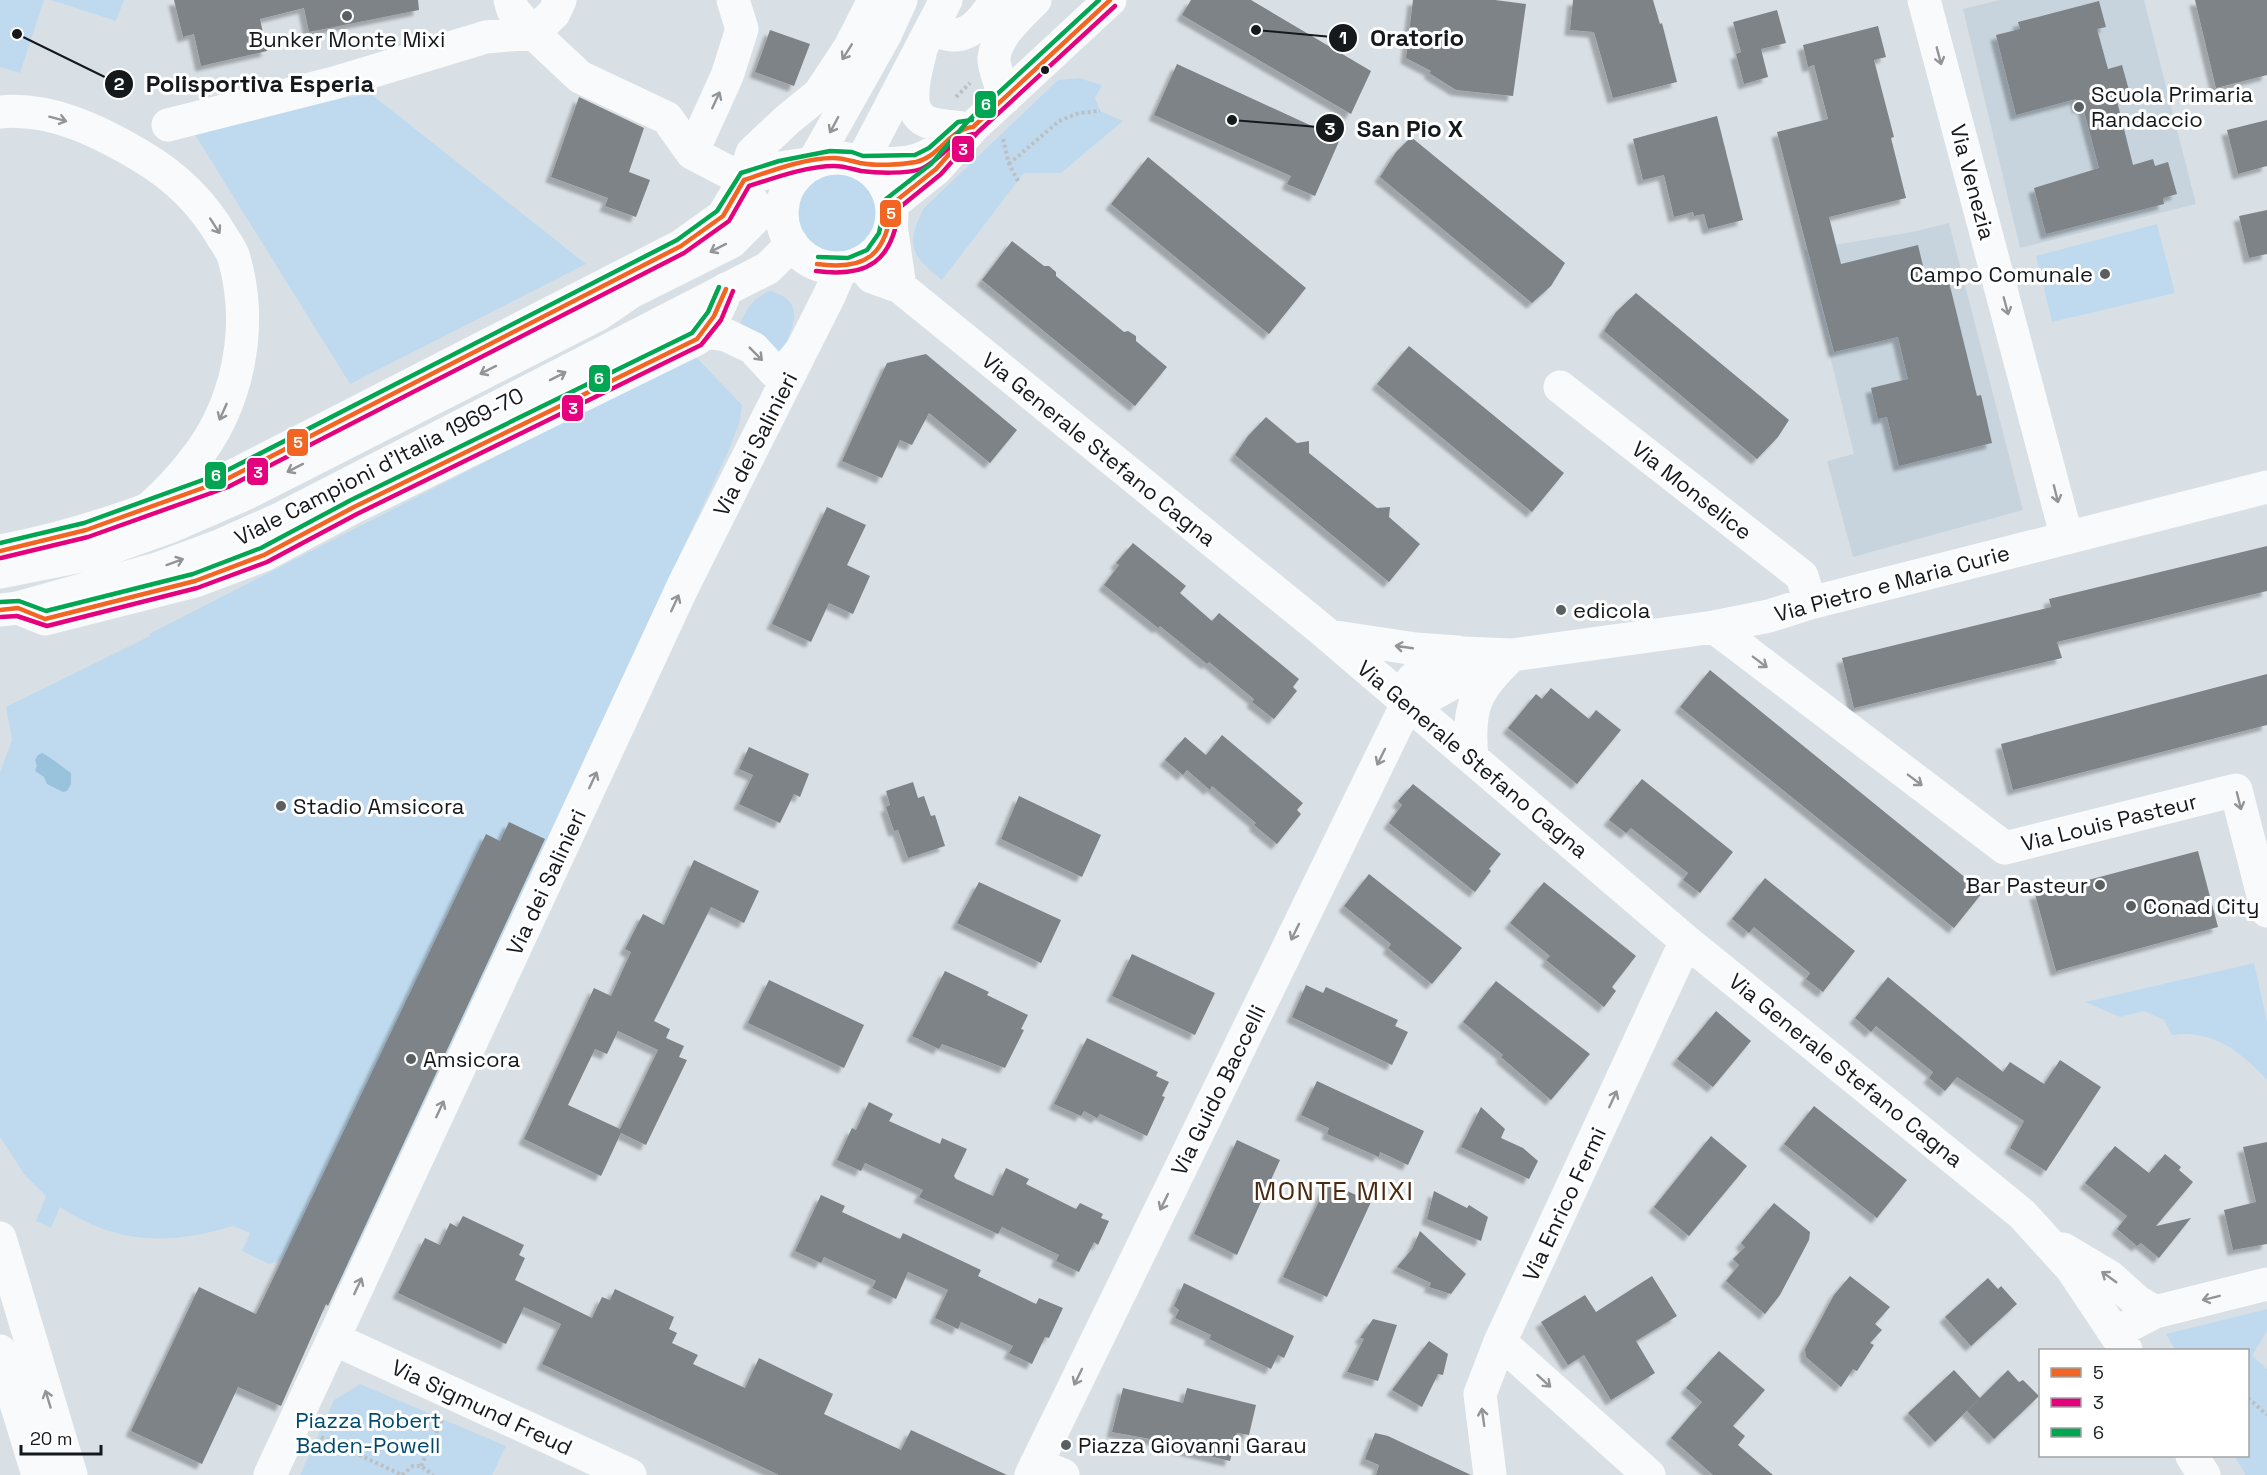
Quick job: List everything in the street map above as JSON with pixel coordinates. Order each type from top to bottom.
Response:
[{"type":"main road","points":[[510,0],[513,10],[533,33],[580,77],[667,118],[692,153],[744,180],[783,223],[792,243],[803,256],[844,275],[883,244],[892,214],[979,129],[1005,98],[1108,0]]},
{"type":"main road","points":[[168,125],[334,83],[486,37],[533,33],[554,13],[560,0]]},
{"type":"main road","points":[[692,153],[727,76],[742,29],[734,0]]},
{"type":"main road","points":[[0,551],[35,545],[147,511],[225,480],[681,246],[723,216],[744,180],[752,153],[819,94],[850,47],[874,0]]},
{"type":"main road","points":[[770,211],[798,174],[813,163],[884,37],[901,0]]},
{"type":"main road","points":[[861,163],[946,0]]},
{"type":"main road","points":[[926,40],[970,30],[985,18],[996,0]]},
{"type":"main road","points":[[1005,98],[994,58],[1001,40],[1035,0]]},
{"type":"main road","name":"Via Venezia","points":[[1924,0],[2067,538]]},
{"type":"main road","points":[[926,40],[912,94],[915,109],[921,118],[936,124],[979,129]]},
{"type":"main road","points":[[0,112],[41,114],[82,125],[125,146],[164,170],[201,206],[233,256],[244,312],[240,361],[224,413],[193,463],[147,511],[96,553]]},
{"type":"main road","points":[[861,163],[917,162],[979,129]]},
{"type":"main road","points":[[744,180],[780,168],[831,158],[851,159],[876,173],[884,183],[892,214],[900,287]]},
{"type":"main road","name":"Viale Campioni d'Italia 1969-70","points":[[0,572],[96,553],[170,527],[246,493],[588,319],[631,292],[731,242],[770,211]]},
{"type":"main road","name":"Viale Campioni d'Italia 1969-70","points":[[9,609],[157,569],[219,546],[282,518],[768,268],[792,243]]},
{"type":"main road","name":"Via Generale Stefano Cagna","points":[[844,275],[872,278],[900,287],[1329,636],[1686,941],[2022,1214],[2072,1269],[2121,1342]]},
{"type":"main road","name":"Via dei Salinieri","points":[[270,1475],[684,584],[803,348],[844,275]]},
{"type":"main road","name":"Viale Campioni d'Italia 1969-70","points":[[9,609],[45,619],[195,581],[264,555],[364,502],[697,339],[720,308],[726,289]]},
{"type":"main road","points":[[704,332],[726,335],[753,348],[776,374],[787,368],[803,348]]},
{"type":"main road","name":"Via Monselice","points":[[1560,387],[1802,576],[1810,603]]},
{"type":"main road","name":"Via Pietro e Maria Curie","points":[[1462,653],[1429,664],[1412,680],[1407,704],[1422,701],[1460,680],[1502,665],[1769,616],[1810,603],[2267,487]]},
{"type":"main road","name":"Via Louis Pasteur","points":[[1714,627],[2005,848],[2236,790],[2267,911]]},
{"type":"main road","name":"Via Pietro e Maria Curie","points":[[1329,636],[1416,649],[1462,653],[1502,665]]},
{"type":"main road","points":[[1472,758],[1469,728],[1477,696],[1502,665]]},
{"type":"main road","name":"Via Guido Baccelli","points":[[1043,1471],[1407,704]]},
{"type":"main road","name":"Via Enrico Fermi","points":[[1491,1475],[1480,1394],[1500,1342],[1686,941]]},
{"type":"main road","name":"Via Generale Stefano Cagna","points":[[2041,1235],[2110,1277],[2138,1302],[2156,1312]]},
{"type":"main road","points":[[0,1238],[71,1475]]},
{"type":"main road","points":[[2121,1342],[2156,1312],[2267,1284]]},
{"type":"main road","name":"Via Sigmund Freud","points":[[334,1339],[630,1475]]},
{"type":"main road","points":[[1500,1342],[1649,1475]]},
{"type":"main road","points":[[0,1351],[38,1475]]},
{"type":"main road","points":[[2193,1457],[2204,1475]]},
{"type":"path","points":[[1009,164],[1059,121],[1078,113],[1100,111]]},
{"type":"path","points":[[979,129],[1009,164],[1018,181]]},
{"type":"path","points":[[421,1466],[455,1394]]},
{"type":"path","points":[[2249,1400],[2267,1414]]},
{"type":"path","points":[[317,1436],[402,1475],[413,1466],[421,1466],[433,1475]]},
{"type":"shaded area","name":"Scuola Primaria Randaccio","points":[[2000,0],[2144,0],[2196,204],[2020,248],[1963,9]]},
{"type":"shaded area","points":[[1949,223],[2023,510],[1853,557],[1827,461],[1854,454],[1804,250],[1912,232]]},
{"type":"shaded area","points":[[42,753],[71,773],[71,784],[67,791],[63,792],[47,784],[44,777],[35,771],[37,766],[35,760]]},
{"type":"green space","points":[[0,0],[44,0],[20,73],[0,67]]},
{"type":"green space","points":[[51,0],[124,0],[116,21]]},
{"type":"green space","points":[[1079,78],[1102,85],[1095,98],[1100,111],[1123,121],[1061,173],[1024,173],[942,280],[923,264],[914,249],[914,231],[924,208],[1058,80]]},
{"type":"green space","points":[[371,94],[586,264],[350,384],[192,130],[329,100]]},
{"type":"green space","points":[[837,169],[854,172],[868,182],[878,196],[881,213],[878,230],[868,244],[854,254],[837,257],[820,254],[806,244],[796,230],[793,213],[796,196],[806,182],[820,172]]},
{"type":"green space","name":"Campo Comunale","points":[[2157,224],[2175,293],[2052,322],[2036,256]]},
{"type":"green space","points":[[770,291],[782,296],[793,309],[793,326],[780,354],[739,326],[750,305]]},
{"type":"green space","name":"Stadio Amsicora","points":[[694,355],[742,405],[740,421],[728,452],[339,1284],[283,1260],[269,1264],[242,1251],[250,1233],[233,1226],[188,1236],[145,1238],[102,1229],[60,1207],[51,1228],[36,1221],[46,1196],[24,1174],[0,1137],[0,772],[12,740],[6,707],[150,636],[149,634]]},
{"type":"green space","points":[[2254,963],[2267,1021],[2267,1080],[2247,1060],[2213,1039],[2187,1034],[2172,1035],[2164,1020],[2144,1011],[2120,1017],[2085,1002]]},
{"type":"green space","points":[[2267,1309],[2267,1331],[2252,1356],[2267,1369],[2267,1475],[2246,1475],[2235,1457],[2249,1457],[2249,1349],[2174,1349],[2166,1334]]},
{"type":"green space","name":"Piazza Robert Baden-Powell","points":[[360,1384],[506,1446],[492,1475],[300,1475],[334,1400]]},
{"type":"building","points":[[174,0],[418,0],[419,10],[309,32],[304,8],[260,19],[267,51],[201,66],[194,34],[183,37]]},
{"type":"building","points":[[1191,0],[1251,0],[1371,71],[1351,114],[1182,15]]},
{"type":"building","points":[[1413,0],[1495,0],[1526,4],[1513,96],[1456,90],[1429,73],[1431,71],[1406,58]]},
{"type":"building","points":[[1573,0],[1653,0],[1660,24],[1662,23],[1677,82],[1613,98],[1594,32],[1570,30]]},
{"type":"building","points":[[2195,0],[2267,0],[2267,75],[2216,88]]},
{"type":"building","points":[[2099,1],[2106,27],[2097,29],[2108,69],[2122,65],[2130,94],[2116,97],[2133,165],[2153,159],[2155,166],[2168,162],[2177,194],[2163,198],[2164,204],[2046,234],[2034,188],[2099,168],[2083,107],[2078,108],[2076,99],[2016,115],[1996,35],[2020,29],[2018,22]]},
{"type":"building","points":[[1777,10],[1786,43],[1761,49],[1768,77],[1744,84],[1736,54],[1741,52],[1733,22]]},
{"type":"building","points":[[1878,26],[1886,57],[1874,60],[1894,137],[1891,138],[1906,198],[1829,217],[1841,264],[1918,245],[1924,270],[1931,268],[1935,285],[1949,282],[1977,396],[1981,395],[1992,443],[1899,466],[1887,417],[1878,419],[1871,388],[1908,379],[1898,337],[1834,352],[1777,132],[1828,119],[1814,65],[1808,67],[1803,45]]},
{"type":"building","points":[[770,30],[810,44],[794,86],[755,72]]},
{"type":"building","points":[[1177,64],[1340,139],[1315,196],[1287,184],[1291,176],[1154,115]]},
{"type":"building","points":[[579,97],[644,128],[629,172],[650,180],[636,217],[605,206],[608,198],[551,177]]},
{"type":"building","points":[[1717,116],[1743,220],[1708,229],[1704,214],[1694,216],[1693,212],[1674,217],[1664,175],[1643,180],[1633,139]]},
{"type":"building","points":[[2267,120],[2267,166],[2238,174],[2227,130]]},
{"type":"building","points":[[1411,137],[1565,263],[1551,286],[1532,303],[1380,177],[1396,152]]},
{"type":"building","points":[[1148,157],[1306,288],[1269,334],[1111,204]]},
{"type":"building","points":[[2267,210],[2267,254],[2249,258],[2239,216]]},
{"type":"building","points":[[1012,241],[1044,266],[1049,266],[1056,272],[1056,276],[1124,332],[1128,331],[1136,336],[1136,341],[1167,367],[1135,406],[982,280]]},
{"type":"building","points":[[1636,293],[1789,420],[1778,437],[1757,459],[1604,331],[1616,312]]},
{"type":"building","points":[[1409,346],[1564,473],[1532,512],[1377,384]]},
{"type":"building","points":[[926,354],[1017,430],[990,463],[929,413],[912,445],[900,440],[882,478],[842,461],[887,363]]},
{"type":"building","points":[[1266,417],[1297,443],[1309,441],[1309,453],[1377,508],[1390,507],[1389,517],[1420,544],[1389,582],[1235,455],[1248,436]]},
{"type":"building","points":[[827,507],[866,525],[847,565],[870,576],[853,614],[829,603],[811,642],[772,624]]},
{"type":"building","points":[[1133,543],[1186,586],[1180,593],[1212,621],[1219,613],[1299,679],[1293,687],[1297,691],[1274,719],[1252,702],[1254,699],[1209,662],[1207,664],[1104,585],[1119,565],[1116,563]]},
{"type":"building","points":[[2267,546],[2267,591],[2057,642],[2062,658],[1854,708],[1842,658],[2051,607],[2049,599]]},
{"type":"building","points":[[1710,670],[1983,892],[1954,928],[1680,707]]},
{"type":"building","points":[[2267,674],[2267,725],[2013,790],[2001,744]]},
{"type":"building","points":[[1551,688],[1589,719],[1596,710],[1621,730],[1577,784],[1508,728],[1536,694],[1542,699]]},
{"type":"building","points":[[1222,735],[1303,803],[1297,810],[1301,814],[1277,844],[1212,786],[1210,790],[1187,770],[1183,775],[1165,760],[1185,737],[1206,755]]},
{"type":"building","points":[[749,747],[809,774],[800,797],[794,794],[780,823],[739,804],[753,775],[739,769]]},
{"type":"building","points":[[1642,779],[1733,852],[1700,893],[1683,880],[1688,873],[1631,828],[1626,833],[1609,820]]},
{"type":"building","points":[[913,782],[918,798],[924,796],[931,816],[935,815],[945,846],[908,858],[898,830],[894,831],[886,807],[890,805],[886,791]]},
{"type":"building","points":[[1413,784],[1501,854],[1475,892],[1389,823],[1402,805],[1398,801]]},
{"type":"building","points":[[1019,796],[1101,835],[1082,877],[1001,839]]},
{"type":"building","points":[[509,822],[545,839],[328,1306],[326,1304],[281,1406],[238,1387],[202,1464],[131,1431],[199,1287],[256,1314],[486,834],[500,841]]},
{"type":"building","points":[[2198,851],[2218,927],[2056,971],[2035,894]]},
{"type":"building","points":[[694,860],[759,891],[744,923],[711,907],[654,1021],[670,1029],[666,1038],[684,1046],[679,1057],[687,1060],[646,1145],[621,1133],[601,1176],[524,1139],[594,988],[611,996],[631,952],[625,949],[643,914],[664,925]],"holes":[[[618,1031],[658,1050],[620,1129],[568,1105],[595,1049],[607,1054]]]},
{"type":"building","points":[[1369,874],[1462,948],[1432,984],[1388,948],[1391,944],[1344,906]]},
{"type":"building","points":[[1765,878],[1855,951],[1823,992],[1806,979],[1810,973],[1754,927],[1749,933],[1732,919]]},
{"type":"building","points":[[979,882],[1061,920],[1041,963],[957,923]]},
{"type":"building","points":[[1544,882],[1636,956],[1612,987],[1616,991],[1604,1007],[1546,960],[1550,956],[1510,923]]},
{"type":"building","points":[[1132,954],[1215,993],[1195,1035],[1112,996]]},
{"type":"building","points":[[945,971],[989,992],[987,995],[1028,1015],[1021,1029],[1024,1030],[1005,1068],[942,1044],[939,1049],[912,1036]]},
{"type":"building","points":[[1888,977],[2003,1072],[2010,1062],[2044,1084],[2060,1060],[2101,1087],[2046,1171],[2010,1148],[2024,1121],[1957,1077],[1945,1091],[1929,1078],[1933,1072],[1876,1026],[1871,1032],[1855,1018]]},
{"type":"building","points":[[769,980],[864,1025],[844,1068],[748,1023]]},
{"type":"building","points":[[1496,981],[1590,1054],[1551,1100],[1501,1057],[1503,1055],[1463,1022]]},
{"type":"building","points":[[1306,985],[1323,993],[1326,987],[1398,1020],[1395,1026],[1408,1032],[1392,1065],[1292,1017]]},
{"type":"building","points":[[1716,1011],[1751,1041],[1713,1087],[1677,1059]]},
{"type":"building","points":[[1087,1038],[1158,1072],[1156,1076],[1169,1082],[1162,1096],[1165,1097],[1147,1136],[1100,1114],[1097,1118],[1084,1111],[1081,1116],[1054,1104]]},
{"type":"building","points":[[1317,1081],[1424,1131],[1408,1165],[1380,1152],[1379,1157],[1327,1134],[1329,1128],[1301,1115]]},
{"type":"building","points":[[869,1102],[893,1114],[889,1121],[940,1144],[942,1138],[967,1149],[954,1176],[956,1179],[993,1196],[1006,1168],[1029,1179],[1026,1184],[1076,1209],[1080,1203],[1103,1214],[1101,1218],[1109,1221],[1098,1245],[1094,1242],[1079,1272],[1056,1261],[1059,1255],[1002,1227],[998,1234],[919,1197],[923,1190],[865,1163],[861,1171],[837,1160],[852,1128],[856,1130]]},
{"type":"building","points":[[1814,1106],[1907,1180],[1877,1218],[1784,1144]]},
{"type":"building","points":[[1481,1107],[1505,1129],[1501,1138],[1523,1148],[1538,1161],[1529,1179],[1461,1147]]},
{"type":"building","points":[[1711,1136],[1747,1166],[1689,1236],[1654,1207]]},
{"type":"building","points":[[1237,1140],[1280,1160],[1237,1255],[1194,1234]]},
{"type":"building","points":[[2267,1142],[2267,1244],[2233,1250],[2224,1210],[2256,1202],[2243,1147]]},
{"type":"building","points":[[2115,1146],[2149,1173],[2165,1154],[2181,1167],[2179,1170],[2193,1182],[2156,1226],[2191,1218],[2159,1258],[2141,1243],[2137,1246],[2117,1229],[2127,1216],[2085,1183]]},
{"type":"building","points":[[1328,1182],[1371,1202],[1327,1297],[1283,1277]]},
{"type":"building","points":[[1434,1191],[1467,1208],[1469,1205],[1488,1217],[1481,1241],[1427,1219]]},
{"type":"building","points":[[821,1195],[845,1206],[842,1212],[900,1239],[903,1233],[981,1270],[978,1276],[1036,1304],[1039,1298],[1063,1308],[1049,1338],[1045,1337],[1032,1364],[1009,1353],[1013,1346],[961,1322],[958,1329],[935,1318],[948,1290],[908,1272],[896,1299],[872,1288],[876,1281],[824,1257],[821,1263],[795,1251]]},
{"type":"building","points":[[1774,1203],[1810,1232],[1809,1240],[1780,1295],[1765,1314],[1726,1281],[1739,1265],[1733,1259],[1745,1247],[1741,1243]]},
{"type":"building","points":[[463,1216],[524,1245],[519,1255],[525,1258],[515,1280],[592,1318],[602,1297],[610,1300],[615,1289],[674,1317],[669,1329],[677,1333],[672,1343],[698,1355],[693,1364],[745,1388],[759,1358],[833,1394],[824,1414],[901,1450],[911,1430],[1007,1475],[779,1475],[542,1364],[561,1324],[524,1307],[506,1344],[398,1293],[425,1238],[440,1245],[450,1223],[457,1227]]},
{"type":"building","points":[[1420,1231],[1466,1274],[1451,1294],[1429,1287],[1431,1283],[1397,1267],[1412,1249]]},
{"type":"building","points":[[1652,1276],[1677,1316],[1636,1341],[1655,1373],[1611,1400],[1584,1355],[1568,1365],[1541,1322],[1585,1295],[1596,1312]]},
{"type":"building","points":[[1850,1276],[1890,1307],[1875,1324],[1882,1330],[1870,1343],[1874,1345],[1857,1371],[1853,1369],[1841,1387],[1806,1357],[1805,1349],[1834,1295]]},
{"type":"building","points":[[1988,1278],[1998,1289],[2001,1286],[2017,1304],[1971,1346],[1945,1317]]},
{"type":"building","points":[[1184,1283],[1294,1336],[1284,1358],[1278,1355],[1271,1369],[1209,1339],[1211,1335],[1175,1318],[1179,1310],[1174,1306]]},
{"type":"building","points":[[1373,1319],[1397,1325],[1378,1381],[1347,1372],[1364,1339],[1360,1338]]},
{"type":"building","points":[[1429,1341],[1448,1354],[1443,1375],[1438,1374],[1422,1407],[1392,1390]]},
{"type":"building","points":[[1719,1351],[1765,1390],[1733,1426],[1745,1436],[1738,1445],[1773,1475],[1713,1475],[1671,1438],[1702,1402],[1686,1388]]},
{"type":"building","points":[[1954,1370],[1980,1398],[1935,1442],[1908,1413]]},
{"type":"building","points":[[2008,1370],[2019,1382],[2023,1380],[2039,1396],[1994,1439],[1967,1411]]},
{"type":"building","points":[[1123,1388],[1183,1403],[1187,1388],[1256,1405],[1249,1435],[1237,1433],[1230,1461],[1161,1444],[1161,1441],[1112,1432]]},
{"type":"building","points":[[1375,1433],[1388,1436],[1471,1475],[1376,1475],[1379,1465],[1365,1459]]},
{"type":"transit line","name":"6","points":[[818,257],[848,258],[867,250],[879,233],[886,199],[931,164],[968,121],[1099,0]]},
{"type":"transit line","name":"5","points":[[0,551],[86,530],[225,480],[681,246],[723,216],[744,180],[811,160],[840,158],[881,165],[910,163],[924,159],[958,133],[973,127],[1110,0]]},
{"type":"transit line","name":"3","points":[[816,271],[850,272],[875,262],[891,241],[899,208],[941,174],[978,132],[1115,6]]},
{"type":"transit line","name":"6","points":[[0,543],[84,523],[222,473],[677,240],[717,211],[741,173],[779,161],[830,151],[852,152],[863,156],[915,155],[929,148],[958,122],[972,120]]},
{"type":"transit line","name":"3","points":[[1,558],[88,537],[228,487],[684,253],[729,221],[749,186],[791,173],[834,166],[875,172],[915,171],[928,165],[960,139],[974,134]]},
{"type":"transit line","name":"5","points":[[817,264],[849,265],[871,255],[879,247],[885,235],[892,204],[936,169],[961,141]]},
{"type":"transit line","name":"6","points":[[0,602],[19,601],[46,611],[193,574],[261,548],[351,500],[692,333],[708,312],[719,287]]},
{"type":"transit line","name":"5","points":[[0,610],[18,608],[45,619],[195,581],[264,555],[354,507],[697,339],[714,316],[726,289]]},
{"type":"transit line","name":"3","points":[[1,617],[17,616],[47,626],[197,588],[267,562],[357,514],[701,345],[721,320],[733,291]]},
{"type":"place","name":"Bunker Monte Mixi","points":[[347,16]]},
{"type":"place","name":"Oratorio","points":[[1256,30]]},
{"type":"place","name":"Polisportiva Esperia","points":[[17,34]]},
{"type":"place","name":"Scuola Primaria Randaccio","points":[[2079,107]]},
{"type":"place","name":"San Pio X","points":[[1232,120]]},
{"type":"place","name":"Campo Comunale","points":[[2105,274]]},
{"type":"place","name":"edicola","points":[[1561,610]]},
{"type":"place","name":"Stadio Amsicora","points":[[281,806]]},
{"type":"place","name":"Bar Pasteur","points":[[2100,885]]},
{"type":"place","name":"Conad City","points":[[2131,906]]},
{"type":"place","name":"Amsicora","points":[[411,1059]]},
{"type":"place","name":"Piazza Giovanni Garau","points":[[1066,1445]]},
{"type":"district","name":"MONTE MIXI","points":[[1334,1191]]}]
